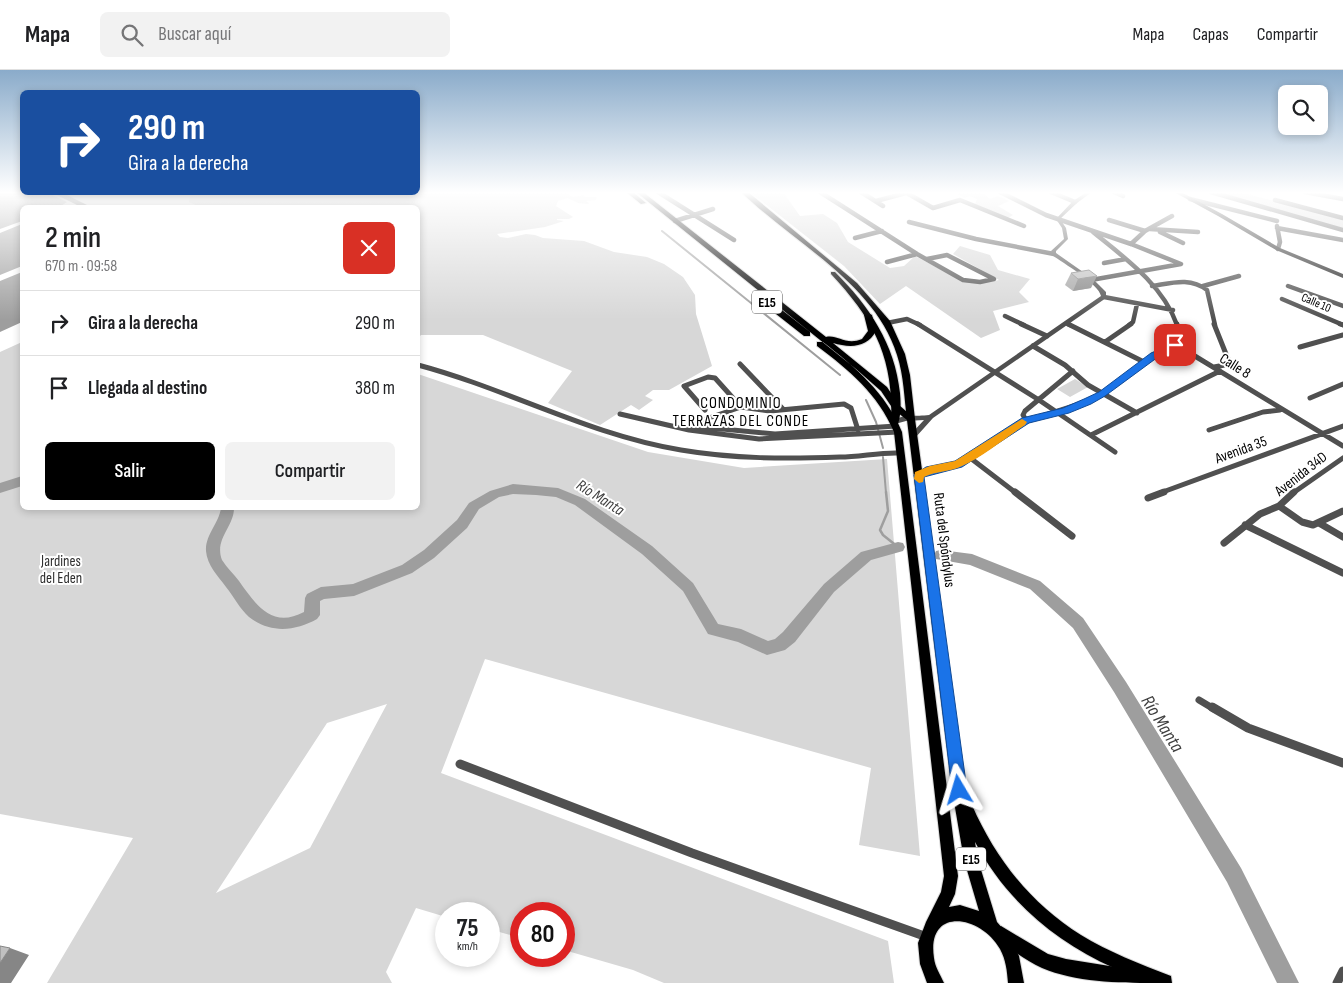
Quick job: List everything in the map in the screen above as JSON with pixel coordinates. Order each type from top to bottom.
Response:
[{"type":"main road","name":"E15","points":[[682,235],[868,386],[896,427],[912,538],[951,876],[948,894],[929,932],[926,957],[934,982]]},
{"type":"main road","name":"E15","points":[[693,235],[872,378],[884,389],[896,406],[911,419]]},
{"type":"main road","points":[[787,235],[834,274],[851,292],[876,325],[887,353],[894,385],[896,427]]},
{"type":"main road","name":"Ruta del Spóndylus","points":[[795,235],[855,284],[887,323],[901,354],[906,376],[959,790],[971,860],[994,928]]},
{"type":"main road","points":[[1253,235],[1278,249],[1343,276]]},
{"type":"main road","points":[[806,325],[834,341],[855,344],[867,340],[872,334],[868,314]]},
{"type":"main road","points":[[959,790],[975,829],[991,856],[1014,886],[1042,914],[1074,940],[1112,960],[1167,983]]},
{"type":"main road","points":[[929,932],[940,919],[951,914],[970,915],[994,928],[1029,953],[1046,961],[1066,967],[1167,983]]},
{"type":"main road","name":"E15","points":[[994,928],[1007,944],[1014,958],[1017,973],[1016,983]]},
{"type":"street","points":[[725,235],[734,240]]},
{"type":"street","points":[[855,238],[868,235]]},
{"type":"street","points":[[887,235],[917,254],[964,280],[980,282],[994,279],[947,255],[927,259]]},
{"type":"street","points":[[956,235],[1054,254],[1091,280],[1103,292],[1104,297]]},
{"type":"street","points":[[1054,254],[1053,251],[1066,239],[1065,235]]},
{"type":"street","points":[[919,475],[930,470],[942,469],[958,464],[1026,420],[1066,411],[1102,394],[1144,362],[1172,346],[1180,347],[1181,340],[1173,310],[1141,272],[1096,235]]},
{"type":"street","points":[[1091,280],[1181,264],[1101,235]]},
{"type":"street","points":[[1131,244],[1141,235]]},
{"type":"street","points":[[1166,235],[1183,243]]},
{"type":"street","points":[[1278,235],[1280,242],[1278,249]]},
{"type":"street","points":[[1313,235],[1343,240]]},
{"type":"street","points":[[887,262],[917,254]]},
{"type":"street","points":[[1104,263],[1126,259]]},
{"type":"street","points":[[1203,286],[1239,276]]},
{"type":"street","points":[[1152,286],[1189,280],[1203,286],[1209,293],[1211,313],[1230,364],[1227,366],[1213,366]]},
{"type":"street","points":[[1288,286],[1343,306]]},
{"type":"street","points":[[913,436],[931,417],[1047,336],[1068,324],[1104,297],[1173,310]]},
{"type":"street","name":"Calle 10","points":[[1282,298],[1343,325]]},
{"type":"street","points":[[1105,342],[1133,322],[1137,304]]},
{"type":"street","points":[[1006,316],[1047,336]]},
{"type":"street","points":[[887,323],[907,319],[913,321],[1039,400],[1116,452]]},
{"type":"street","points":[[1068,324],[1144,362]]},
{"type":"street","points":[[1300,347],[1343,335]]},
{"type":"street","points":[[1033,346],[1073,371],[1102,394],[1137,413]]},
{"type":"street","name":"Calle 8","points":[[1180,347],[1343,446]]},
{"type":"street","points":[[740,364],[783,409]]},
{"type":"street","points":[[420,365],[478,381],[594,428],[642,442],[692,452],[762,460],[858,456],[884,451],[900,453]]},
{"type":"street","points":[[1026,420],[1024,413],[1073,371]]},
{"type":"street","points":[[1091,435],[1220,371]]},
{"type":"street","points":[[705,410],[684,386],[710,377],[715,378],[741,407]]},
{"type":"street","points":[[1310,398],[1343,384]]},
{"type":"street","points":[[690,428],[694,423],[741,407],[762,411],[846,405],[850,408],[858,431]]},
{"type":"street","points":[[1210,430],[1263,412],[1282,410]]},
{"type":"street","points":[[620,414],[675,428],[690,428],[759,437],[880,430],[896,427],[899,418],[920,420],[931,417]]},
{"type":"street","name":"Avenida 35","points":[[1148,498],[1343,426]]},
{"type":"street","points":[[969,457],[1072,536]]},
{"type":"street","name":"Avenida 34D","points":[[1319,523],[1308,525],[1278,506],[1301,486],[1343,458]]},
{"type":"street","points":[[1224,543],[1260,514],[1278,506]]},
{"type":"street","points":[[1319,523],[1343,511]]},
{"type":"street","points":[[1319,523],[1343,537]]},
{"type":"street","points":[[1245,525],[1343,573]]},
{"type":"street","points":[[1199,700],[1248,728],[1343,763]]},
{"type":"street","points":[[460,764],[692,853],[929,932]]},
{"type":"street","points":[[1337,983],[1343,971]]},
{"type":"green space","points":[[420,235],[498,235],[500,237],[508,238],[531,235],[543,238],[584,241],[614,252],[647,257],[664,264],[683,277],[695,295],[696,314],[712,366],[669,390],[653,390],[645,396],[653,400],[639,410],[631,405],[600,425],[548,403],[572,371],[483,335],[421,335]]},
{"type":"green space","points":[[804,235],[844,235],[848,242],[890,268],[904,266],[915,256],[956,277],[966,280],[987,282],[999,280],[953,254],[960,246],[990,255],[998,270],[1030,279],[1019,292],[1029,302],[993,311],[1000,330],[981,338],[906,286],[880,304],[844,266]]},
{"type":"green space","name":"Jardines del Eden","points":[[20,343],[20,510],[420,510],[420,375],[648,452],[744,468],[887,459],[920,856],[859,845],[871,768],[485,659],[441,773],[888,941],[894,983],[664,983],[633,970],[575,953],[575,902],[510,902],[510,935],[500,932],[500,902],[435,902],[435,914],[416,908],[386,972],[392,983],[47,983],[133,838],[0,814],[0,352]],"holes":[[[387,704],[310,848],[216,893],[327,723]]]},
{"type":"green space","points":[[1075,379],[1088,387],[1070,397],[1057,389]]},
{"type":"shaded area","points":[[0,235],[20,235],[20,267],[0,275]]},
{"type":"shaded area","points":[[20,273],[20,323],[0,332],[0,281]]},
{"type":"building","points":[[1089,270],[1097,276],[1078,279],[1071,273]]},
{"type":"building","points":[[0,946],[10,948],[0,963]]},
{"type":"waterway","points":[[666,235],[840,375]]},
{"type":"waterway","points":[[866,400],[876,422],[883,448]]},
{"type":"waterway","points":[[883,457],[886,493]]},
{"type":"waterway","name":"Río Manta","points":[[0,488],[20,482]]},
{"type":"waterway","name":"Río Manta","points":[[228,510],[226,518],[214,541],[213,551],[216,561],[255,613],[262,618],[276,623],[291,623],[312,615],[312,598],[321,593],[354,590],[407,569],[429,554],[462,524],[474,506],[495,494],[513,489],[558,493],[580,502],[647,550],[688,587],[713,629],[741,636],[767,648],[779,645],[789,637],[829,588],[866,556],[898,547]]},
{"type":"waterway","points":[[886,492],[888,511],[880,530],[883,535],[898,547]]},
{"type":"waterway","name":"Río Manta","points":[[941,555],[972,560],[1035,585],[1078,623],[1120,687],[1234,875],[1288,983]]},
{"type":"slow traffic","points":[[919,479],[919,475],[930,470],[942,469],[958,464],[1022,422]]},
{"type":"district","name":"CONDOMINIO TERRAZAS DEL CONDE","points":[[741,412]]},
{"type":"route","points":[[959,790],[919,475],[930,470],[942,469],[958,464],[1026,420],[1066,411],[1102,394],[1144,362],[1165,348],[1175,345]]}]
